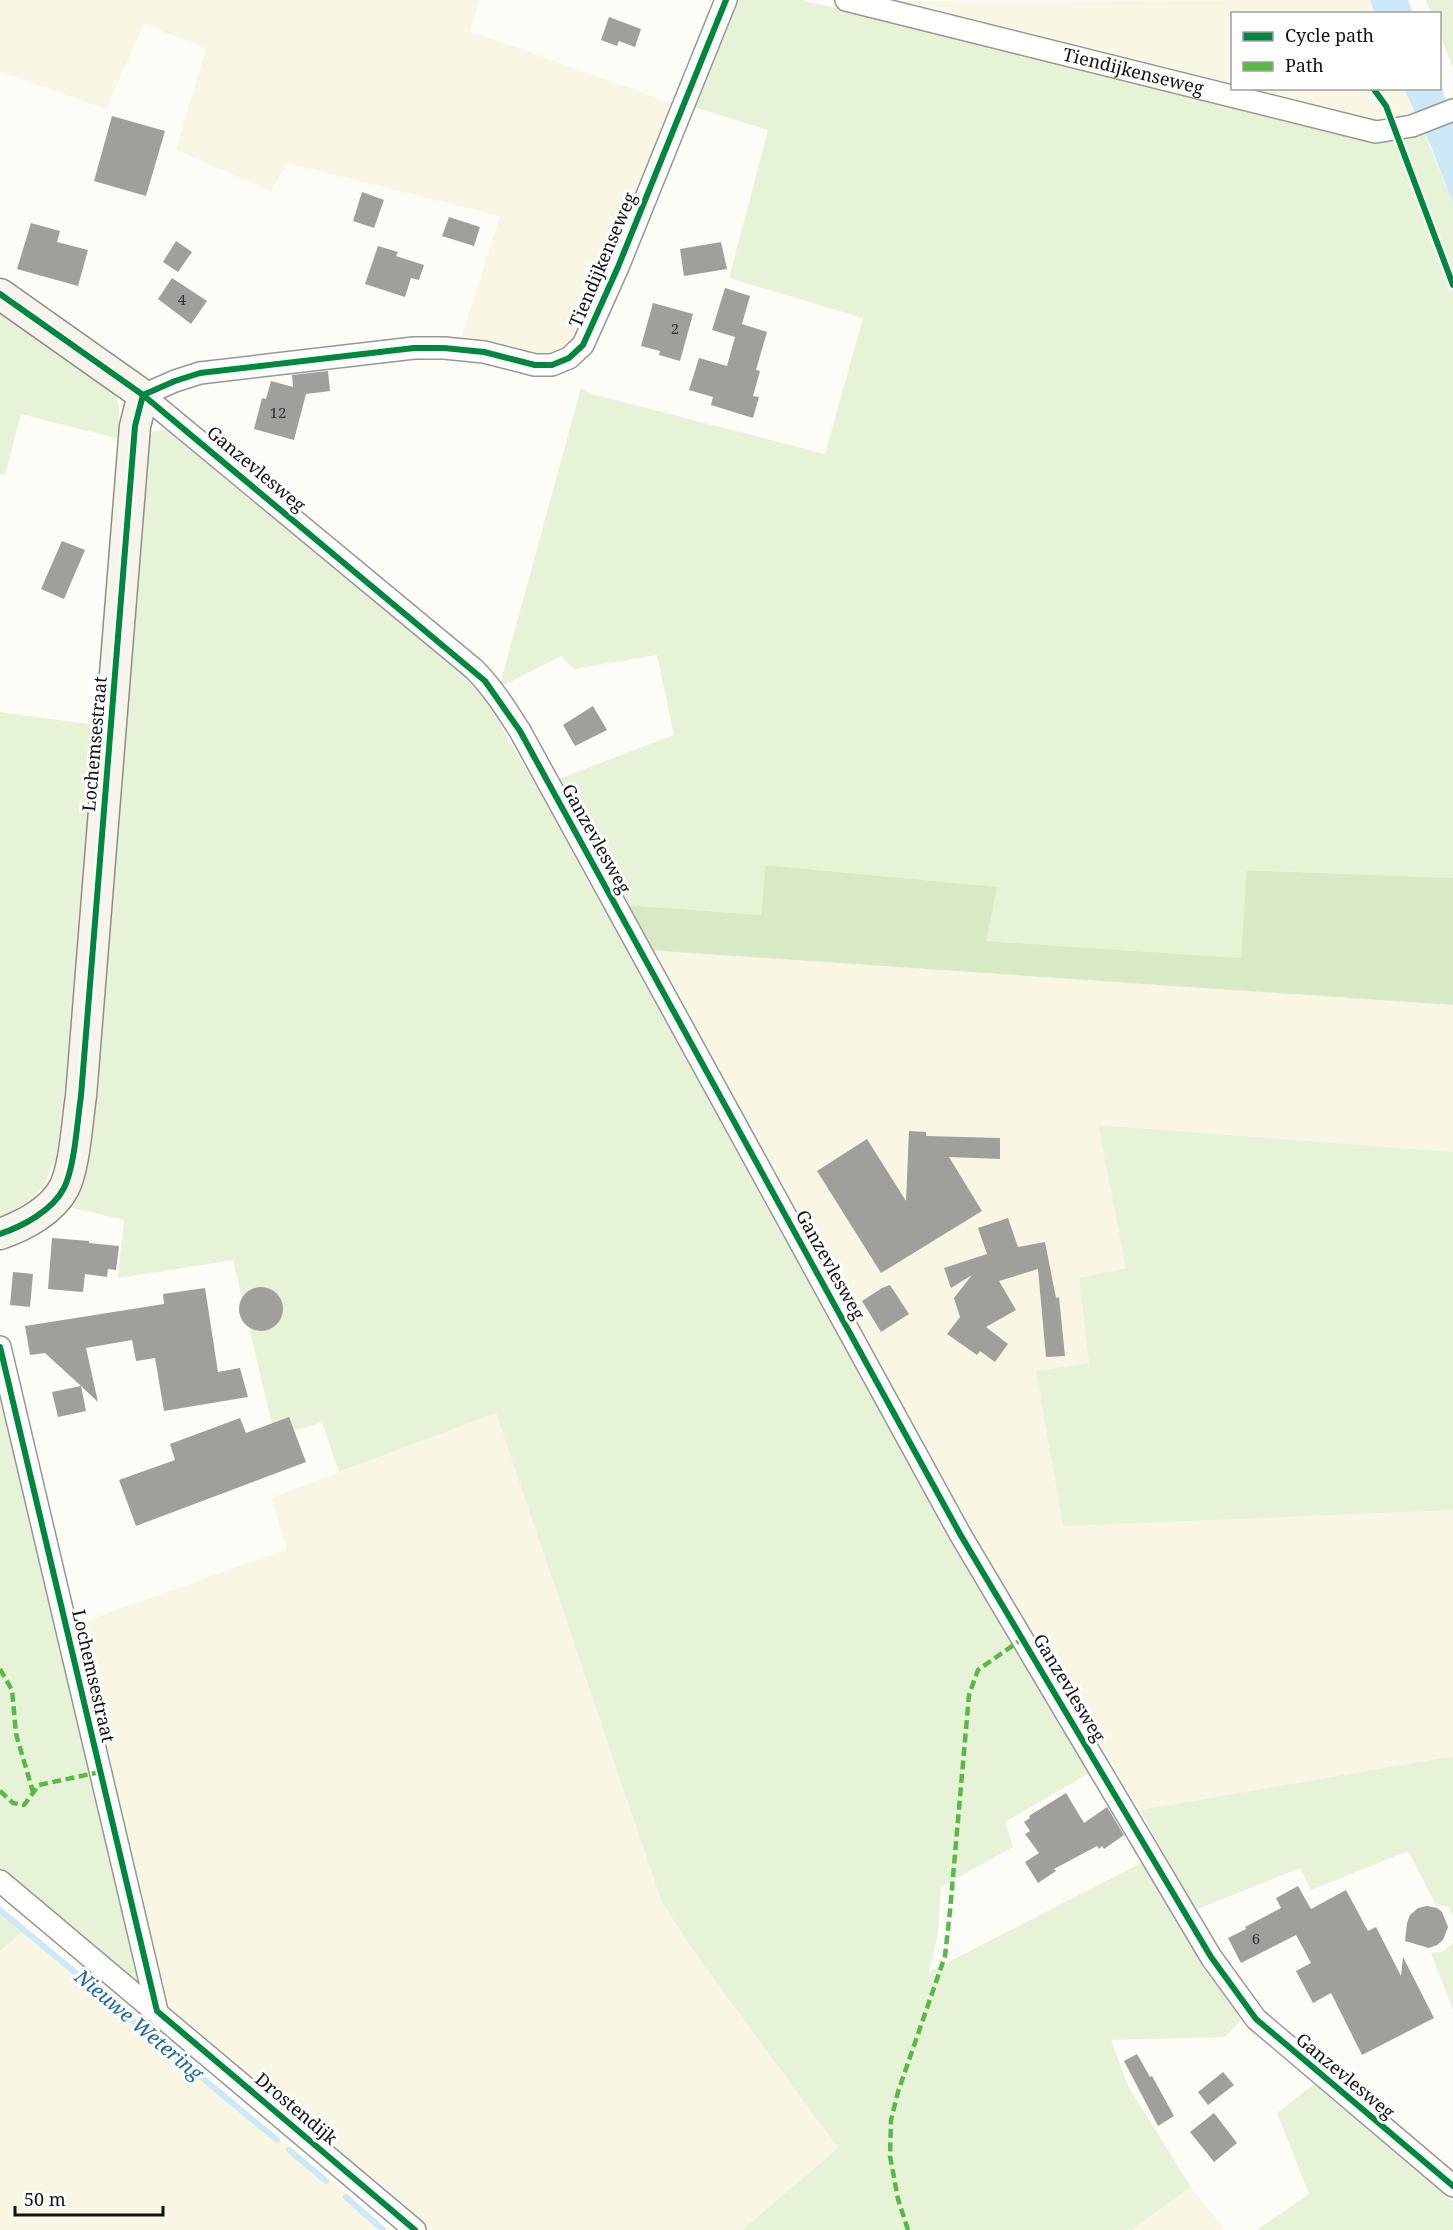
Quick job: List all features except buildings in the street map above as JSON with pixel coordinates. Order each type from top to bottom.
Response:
[{"type":"street","name":"Tiendijkenseweg","points":[[143,394],[200,373],[414,348],[484,352],[535,365],[552,365],[569,358],[583,345],[618,267],[726,0]]},
{"type":"street","name":"Tiendijkenseweg","points":[[846,0],[1376,132],[1412,126],[1453,110]]},
{"type":"street","points":[[0,294],[143,394]]},
{"type":"street","name":"Lochemsestraat","points":[[0,1234],[22,1226],[53,1203],[63,1189],[70,1171],[81,1096],[135,426],[143,394]]},
{"type":"street","name":"Ganzevlesweg","points":[[143,394],[474,669],[503,704],[532,752],[960,1534],[1211,1957],[1256,2019],[1453,2186]]},
{"type":"street","name":"Lochemsestraat","points":[[0,1347],[157,2011]]},
{"type":"street","name":"Drostendijk","points":[[0,1881],[415,2230]]},
{"type":"shaded area","points":[[0,0],[480,0],[470,31],[671,103],[589,322],[574,347],[553,356],[461,339],[500,216],[287,163],[271,191],[176,150],[206,49],[144,24],[106,109],[0,72]]},
{"type":"shaded area","points":[[1370,0],[1375,12],[1231,12],[1231,83],[904,1]]},
{"type":"shaded area","points":[[1258,90],[1404,90],[1415,114],[1401,120],[1384,121]]},
{"type":"shaded area","points":[[647,950],[1453,1005],[1453,1152],[1098,1125],[1126,1268],[1079,1278],[1089,1363],[1037,1371],[1426,1511],[1453,1510],[1453,1756],[1140,1810],[967,1531]]},
{"type":"shaded area","points":[[496,1413],[661,1900],[692,1949],[838,2148],[742,2230],[431,2230],[172,2013],[164,1988],[75,1625],[287,1549],[271,1498]]},
{"type":"shaded area","points":[[26,1929],[389,2230],[0,2230],[0,1951]]},
{"type":"shaded area","points":[[1191,2187],[1225,2230],[1131,2230]]},
{"type":"green space","points":[[732,0],[802,0],[1377,140],[1424,132],[1453,203],[1453,878],[1248,870],[1241,958],[986,941],[996,887],[767,865],[761,915],[627,905],[553,781],[674,735],[657,655],[574,669],[561,656],[499,688],[581,388],[592,394],[825,454],[863,318],[729,278],[768,130],[690,106]]},
{"type":"green space","points":[[1426,0],[1453,0],[1453,69],[1441,37],[1441,12],[1431,12]]},
{"type":"green space","points":[[0,309],[116,394],[119,407],[119,439],[21,414],[5,475],[0,475]]},
{"type":"green space","points":[[168,431],[356,581],[454,665],[485,699],[540,793],[969,1573],[1091,1772],[1005,1822],[1013,1847],[941,1887],[938,1933],[929,1972],[1145,1861],[1241,2020],[1225,2037],[1111,2040],[1128,2086],[1191,2187],[1131,2230],[742,2230],[838,2148],[692,1949],[661,1900],[496,1413],[339,1472],[322,1422],[275,1437],[233,1260],[118,1278],[124,1220],[60,1205],[146,441],[153,432]]},
{"type":"green space","points":[[0,712],[95,725],[65,1086],[56,1157],[43,1187],[31,1199],[0,1219]]},
{"type":"green space","points":[[766,865],[997,887],[986,941],[1241,958],[1247,870],[1453,878],[1453,1005],[647,950],[627,905],[761,915]]},
{"type":"green space","points":[[1098,1125],[1453,1152],[1453,1510],[1063,1526],[1036,1371],[1089,1363],[1079,1278],[1126,1268]]},
{"type":"green space","points":[[0,1388],[144,1995],[0,1874]]},
{"type":"green space","points":[[1453,1756],[1453,1918],[1449,1907],[1436,1905],[1408,1851],[1311,1890],[1300,1868],[1195,1910],[1140,1810]]},
{"type":"green space","points":[[0,1908],[26,1929],[0,1951]]},
{"type":"green space","points":[[1453,1942],[1453,2010],[1431,1953],[1444,1951]]},
{"type":"green space","points":[[1314,2084],[1453,2202],[1453,2230],[1257,2230],[1309,2194],[1277,2113]]},
{"type":"water","points":[[1370,0],[1408,0],[1413,12],[1375,12]]},
{"type":"water","points":[[1441,84],[1453,124],[1453,203],[1430,144],[1404,90],[1441,90]]},
{"type":"waterway","name":"Nieuwe Wetering","points":[[0,1910],[277,2140]]},
{"type":"waterway","name":"Nieuwe Wetering","points":[[289,2150],[326,2181]]},
{"type":"waterway","name":"Nieuwe Wetering","points":[[346,2197],[383,2230]]},
{"type":"marked path","points":[[908,2230],[898,2199],[890,2156],[891,2120],[898,2092],[945,1956],[969,1695],[978,1670],[1022,1639]]},
{"type":"marked path","points":[[0,1669],[12,1690],[16,1734],[33,1792]]},
{"type":"marked path","points":[[0,1791],[13,1803],[24,1805],[39,1785],[100,1772]]},
{"type":"cycle path","points":[[143,395],[200,373],[414,348],[484,352],[535,365],[552,365],[569,358],[583,345],[618,267],[726,0]]},
{"type":"cycle path","points":[[1374,90],[1386,106],[1453,285]]},
{"type":"cycle path","points":[[0,294],[143,395],[485,681],[520,731],[960,1534],[1211,1957],[1256,2019],[1453,2186]]},
{"type":"cycle path","points":[[0,1234],[27,1222],[52,1204],[68,1179],[73,1156],[81,1096],[135,426],[143,395]]},
{"type":"cycle path","points":[[0,1347],[157,2011],[415,2230]]}]
